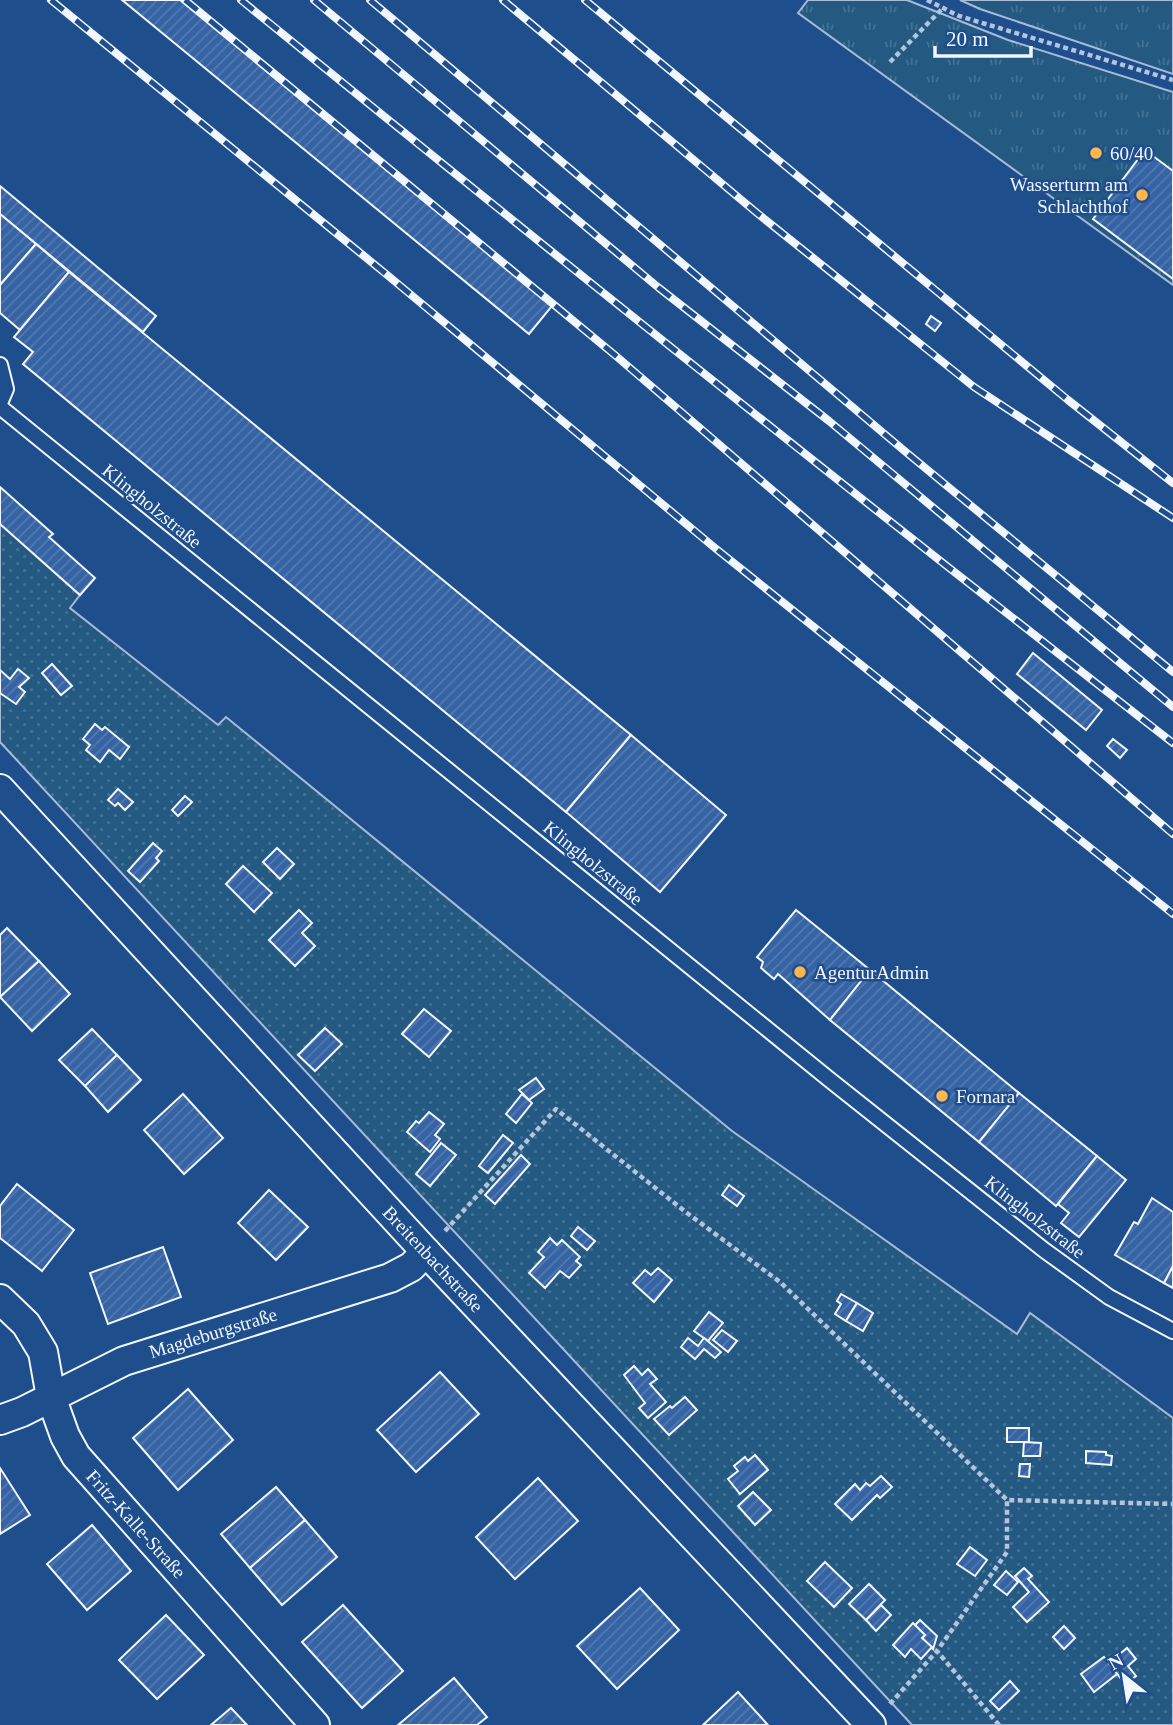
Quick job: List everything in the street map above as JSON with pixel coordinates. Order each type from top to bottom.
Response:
[{"type":"street","name":"Breitenbachstraße","points":[[0,789],[426,1252],[871,1725]]},
{"type":"street","name":"Magdeburgstraße","points":[[0,1420],[22,1412],[124,1361],[390,1278],[411,1267],[426,1252]]},
{"type":"street","name":"Fritz-Kalle-Straße","points":[[0,1299],[26,1324],[44,1352],[51,1397],[76,1457],[314,1725]]},
{"type":"lane","points":[[0,365],[6,389],[0,405]]},
{"type":"lane","name":"Klingholzstraße","points":[[0,405],[830,1080],[1109,1297],[1173,1331]]},
{"type":"path","points":[[928,0],[959,16],[1173,80]]},
{"type":"path","points":[[890,62],[943,8]]},
{"type":"path","points":[[426,1252],[556,1109],[780,1282],[1007,1500],[1173,1503]]},
{"type":"path","points":[[871,1725],[937,1651],[1007,1552],[1007,1500]]},
{"type":"path","points":[[937,1651],[999,1725]]},
{"type":"green space","points":[[808,0],[907,0],[1008,40],[1173,92],[1173,285],[798,13]]},
{"type":"green space","points":[[960,0],[1173,0],[1173,74],[980,9]]},
{"type":"green space","points":[[0,524],[80,595],[70,608],[218,725],[226,717],[732,1131],[1017,1334],[1030,1313],[1173,1418],[1173,1725],[912,1725],[0,742]]},
{"type":"building","points":[[122,0],[180,0],[552,306],[529,334]]},
{"type":"building","name":"Wasserturm am Schlachthof","points":[[1145,150],[1173,171],[1173,279],[1093,219]]},
{"type":"building","points":[[0,186],[156,316],[143,332],[0,214]]},
{"type":"building","points":[[0,214],[36,244],[0,285]]},
{"type":"building","points":[[36,244],[69,272],[20,330],[0,313],[0,285]]},
{"type":"building","points":[[69,272],[631,735],[566,812],[23,364],[33,352],[14,337]]},
{"type":"building","points":[[931,316],[941,323],[935,331],[926,324]]},
{"type":"building","points":[[0,487],[53,534],[49,537],[95,578],[80,595],[0,524]]},
{"type":"building","points":[[1033,653],[1102,710],[1086,730],[1017,674]]},
{"type":"building","points":[[52,664],[72,686],[61,695],[42,673]]},
{"type":"building","points":[[18,669],[29,678],[19,687],[25,692],[16,704],[0,693],[0,670],[10,679]]},
{"type":"building","points":[[95,724],[102,730],[105,727],[129,747],[120,759],[109,750],[100,762],[86,750],[90,745],[83,739]]},
{"type":"building","points":[[631,735],[726,815],[660,892],[566,812]]},
{"type":"building","points":[[1113,739],[1127,750],[1120,758],[1107,746]]},
{"type":"building","points":[[118,789],[133,802],[125,810],[118,803],[115,806],[108,800]]},
{"type":"building","points":[[185,796],[192,802],[178,816],[172,810]]},
{"type":"building","points":[[153,843],[162,851],[156,858],[159,861],[140,882],[128,871]]},
{"type":"building","points":[[277,848],[294,864],[280,879],[263,862]]},
{"type":"building","points":[[243,866],[272,893],[254,912],[226,884]]},
{"type":"building","points":[[299,910],[312,923],[302,933],[315,946],[295,966],[269,940]]},
{"type":"building","points":[[796,910],[870,970],[830,1020],[778,974],[774,979],[761,968],[763,962],[757,957]]},
{"type":"building","points":[[7,928],[39,961],[0,997],[0,935]]},
{"type":"building","points":[[39,961],[70,994],[32,1031],[0,997]]},
{"type":"building","points":[[870,970],[1019,1093],[979,1142],[830,1020]]},
{"type":"building","points":[[424,1009],[451,1031],[429,1057],[402,1034]]},
{"type":"building","points":[[325,1028],[342,1044],[315,1071],[298,1055]]},
{"type":"building","points":[[92,1029],[117,1055],[85,1086],[59,1060]]},
{"type":"building","points":[[117,1055],[141,1080],[108,1112],[85,1086]]},
{"type":"building","points":[[536,1078],[544,1089],[529,1100],[519,1090]]},
{"type":"building","points":[[1019,1093],[1097,1156],[1056,1206],[979,1142]]},
{"type":"building","points":[[183,1094],[223,1138],[184,1174],[144,1130]]},
{"type":"building","points":[[522,1094],[532,1103],[516,1123],[506,1114]]},
{"type":"building","points":[[429,1112],[444,1124],[435,1135],[440,1139],[430,1152],[407,1132]]},
{"type":"building","points":[[503,1135],[513,1143],[488,1173],[479,1166]]},
{"type":"building","points":[[441,1143],[456,1155],[430,1186],[416,1174]]},
{"type":"building","points":[[521,1155],[530,1164],[495,1204],[485,1195]]},
{"type":"building","points":[[1097,1156],[1126,1180],[1079,1237],[1061,1223],[1069,1213],[1058,1204]]},
{"type":"building","points":[[17,1184],[74,1230],[42,1271],[0,1238],[0,1206]]},
{"type":"building","points":[[729,1185],[744,1196],[737,1206],[722,1195]]},
{"type":"building","points":[[269,1190],[308,1227],[276,1260],[238,1223]]},
{"type":"building","points":[[1152,1198],[1173,1212],[1173,1266],[1164,1283],[1115,1255],[1134,1222],[1138,1224]]},
{"type":"building","points":[[578,1227],[595,1241],[587,1250],[571,1236]]},
{"type":"building","points":[[550,1238],[557,1245],[562,1240],[580,1257],[576,1261],[581,1265],[569,1278],[560,1271],[545,1288],[529,1273],[544,1257],[538,1252]]},
{"type":"building","points":[[163,1247],[181,1297],[108,1324],[90,1273]]},
{"type":"building","points":[[1173,1266],[1173,1288],[1164,1283]]},
{"type":"building","points":[[658,1268],[672,1280],[654,1302],[633,1283],[645,1270],[651,1275]]},
{"type":"building","points":[[841,1294],[857,1303],[846,1321],[835,1314],[841,1304],[837,1301]]},
{"type":"building","points":[[857,1303],[873,1313],[863,1331],[846,1321]]},
{"type":"building","points":[[709,1312],[723,1323],[708,1341],[694,1331]]},
{"type":"building","points":[[722,1330],[737,1341],[728,1352],[713,1340]]},
{"type":"building","points":[[688,1338],[698,1346],[704,1338],[721,1352],[715,1358],[704,1349],[695,1359],[681,1347]]},
{"type":"building","points":[[634,1366],[642,1375],[648,1369],[657,1379],[650,1384],[666,1402],[648,1418],[639,1408],[645,1403],[624,1375]]},
{"type":"building","points":[[440,1372],[479,1414],[416,1472],[377,1430]]},
{"type":"building","points":[[188,1389],[233,1440],[178,1490],[133,1438]]},
{"type":"building","points":[[685,1397],[697,1410],[669,1435],[654,1419]]},
{"type":"building","points":[[1007,1428],[1029,1428],[1029,1442],[1007,1442]]},
{"type":"building","points":[[1024,1442],[1041,1443],[1040,1456],[1023,1456]]},
{"type":"building","points":[[1086,1451],[1106,1452],[1106,1455],[1112,1456],[1111,1465],[1086,1463]]},
{"type":"building","points":[[755,1455],[768,1470],[740,1494],[728,1479],[738,1471],[734,1466],[745,1457],[748,1461]]},
{"type":"building","points":[[1020,1464],[1030,1464],[1029,1477],[1019,1476]]},
{"type":"building","points":[[0,1468],[30,1515],[0,1534]]},
{"type":"building","points":[[881,1476],[892,1487],[880,1498],[877,1495],[852,1520],[835,1504],[855,1484],[860,1490],[866,1483],[870,1486]]},
{"type":"building","points":[[538,1478],[578,1521],[515,1579],[476,1537]]},
{"type":"building","points":[[276,1487],[305,1520],[250,1568],[221,1534]]},
{"type":"building","points":[[753,1492],[771,1510],[755,1525],[738,1506]]},
{"type":"building","points":[[305,1520],[337,1557],[282,1605],[250,1568]]},
{"type":"building","points":[[92,1525],[131,1571],[87,1610],[47,1564]]},
{"type":"building","points":[[970,1547],[987,1560],[975,1576],[957,1564]]},
{"type":"building","points":[[825,1562],[852,1588],[834,1607],[807,1581]]},
{"type":"building","points":[[1024,1568],[1032,1576],[1028,1579],[1049,1602],[1027,1622],[1013,1607],[1029,1592],[1015,1576]]},
{"type":"building","points":[[1006,1571],[1018,1582],[1007,1595],[994,1585]]},
{"type":"building","points":[[869,1584],[885,1600],[866,1620],[849,1604]]},
{"type":"building","points":[[640,1588],[679,1630],[617,1689],[577,1646]]},
{"type":"building","points":[[343,1605],[403,1671],[362,1708],[302,1642]]},
{"type":"building","points":[[881,1605],[891,1615],[876,1631],[866,1620]]},
{"type":"building","points":[[166,1615],[204,1655],[157,1699],[119,1660]]},
{"type":"building","points":[[920,1620],[937,1636],[933,1649],[922,1638],[925,1635],[915,1625]]},
{"type":"building","points":[[913,1623],[925,1635],[922,1638],[932,1647],[921,1659],[911,1649],[905,1657],[893,1645]]},
{"type":"building","points":[[1064,1626],[1075,1638],[1064,1649],[1053,1637]]},
{"type":"building","points":[[1127,1648],[1136,1659],[1128,1666],[1136,1676],[1125,1684],[1109,1663]]},
{"type":"building","points":[[1104,1657],[1117,1674],[1094,1692],[1081,1674]]},
{"type":"building","points":[[454,1678],[487,1717],[477,1725],[398,1725]]},
{"type":"building","points":[[1010,1681],[1019,1691],[999,1710],[990,1701]]},
{"type":"building","points":[[738,1692],[768,1725],[703,1725]]},
{"type":"building","points":[[231,1708],[247,1725],[211,1725]]},
{"type":"railway","points":[[51,0],[715,548],[1173,914]]},
{"type":"railway","points":[[185,0],[616,356],[1173,834]]},
{"type":"railway","points":[[241,0],[705,374],[1173,743]]},
{"type":"railway","points":[[314,0],[659,288],[829,421],[1173,707]]},
{"type":"railway","points":[[370,0],[907,453],[1173,672]]},
{"type":"railway","points":[[503,0],[757,213],[974,387],[1173,518]]},
{"type":"railway","points":[[585,0],[1068,400],[1173,483]]},
{"type":"place","name":"60/40","points":[[1096,153]]},
{"type":"place","name":"Wasserturm am Schlachthof","points":[[1142,195]]},
{"type":"place","name":"AgenturAdmin","points":[[800,972]]},
{"type":"place","name":"Fornara","points":[[942,1096]]}]
